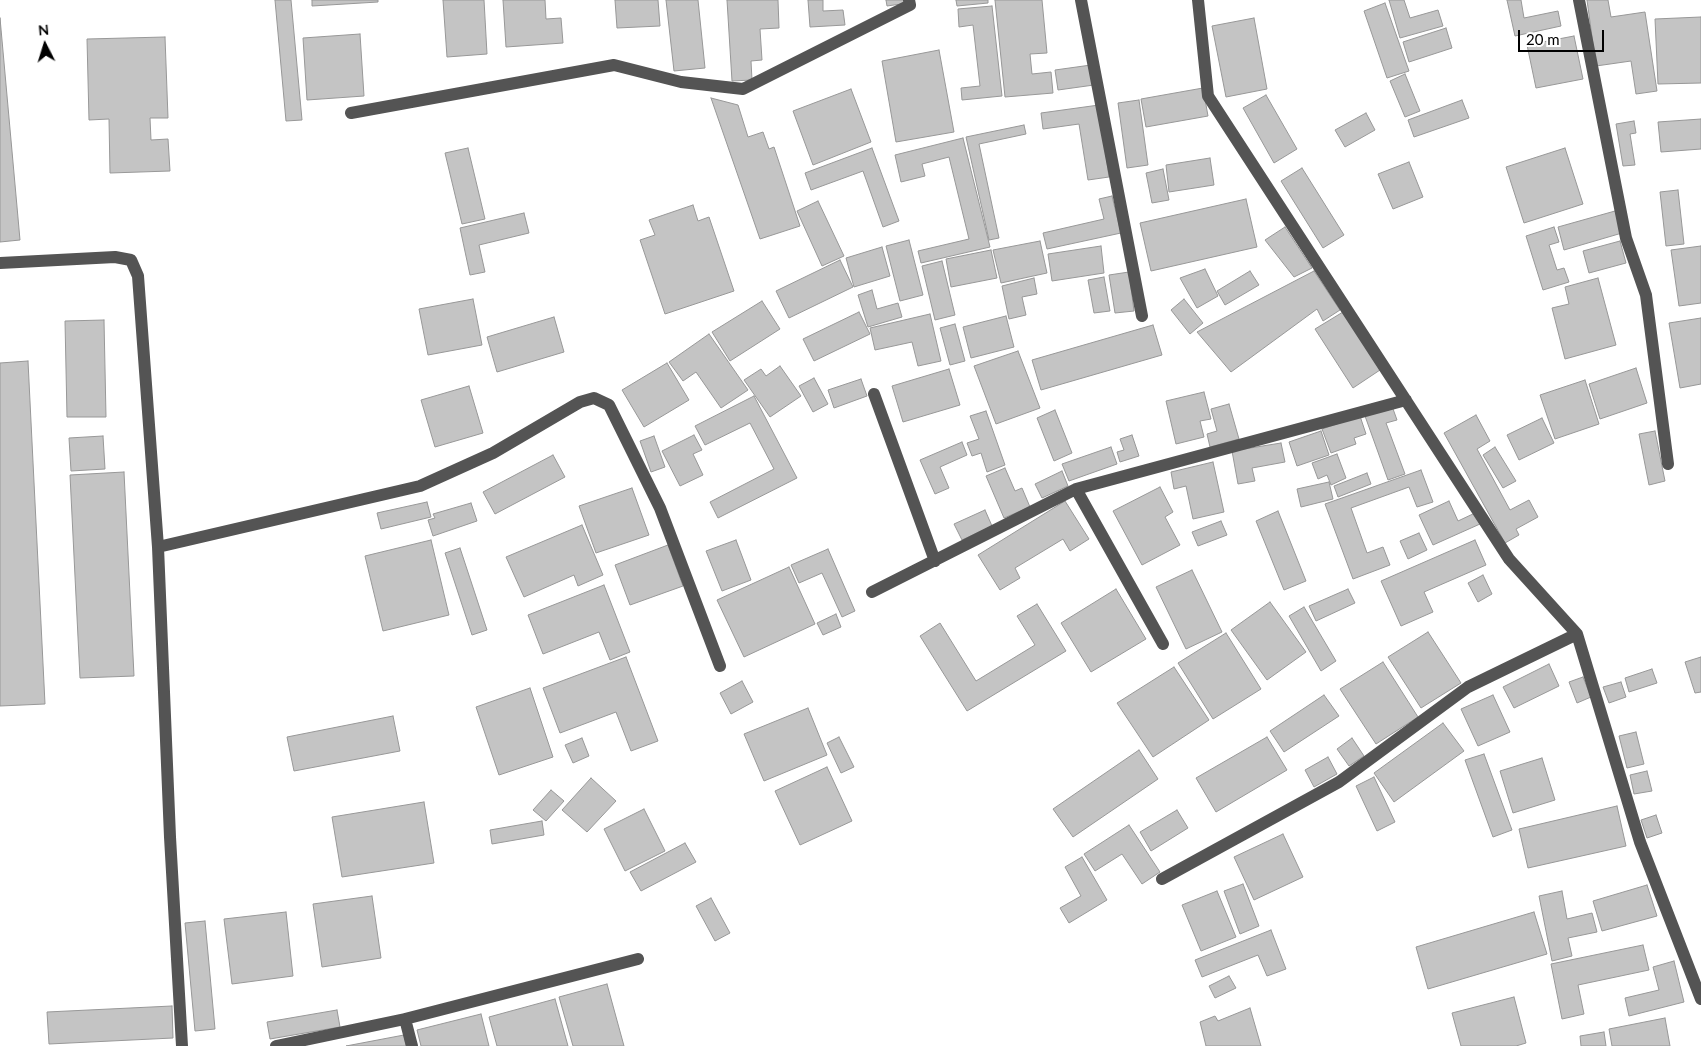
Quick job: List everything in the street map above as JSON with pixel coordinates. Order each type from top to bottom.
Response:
[{"type":"street","points":[[351,114],[614,65],[681,82],[744,89],[910,5],[910,0]]},
{"type":"street","points":[[1081,0],[1142,316]]},
{"type":"street","points":[[1198,0],[1208,96],[1509,559],[1577,634],[1640,842],[1701,999]]},
{"type":"street","points":[[1579,0],[1626,238],[1646,295],[1668,464]]},
{"type":"street","points":[[0,263],[115,257],[131,260],[138,276],[158,547],[170,837],[182,1046]]},
{"type":"street","points":[[874,394],[935,562]]},
{"type":"street","points":[[158,547],[420,486],[493,453],[580,402],[594,398],[609,405],[660,508],[720,666]]},
{"type":"street","points":[[872,592],[935,562],[1076,489],[1406,400]]},
{"type":"street","points":[[1076,489],[1163,644]]},
{"type":"street","points":[[1162,879],[1339,782],[1468,687],[1577,634]]},
{"type":"street","points":[[276,1046],[405,1019],[638,959]]},
{"type":"street","points":[[405,1019],[412,1046]]},
{"type":"building","points":[[275,0],[291,0],[302,120],[286,121]]},
{"type":"building","points":[[312,0],[378,0],[378,2],[312,6]]},
{"type":"building","points":[[443,0],[484,0],[487,54],[447,57]]},
{"type":"building","points":[[503,0],[545,0],[546,19],[561,18],[563,43],[506,47]]},
{"type":"building","points":[[615,0],[658,0],[660,26],[617,28]]},
{"type":"building","points":[[666,0],[698,0],[705,68],[674,71]]},
{"type":"building","points":[[727,0],[778,0],[779,28],[760,29],[762,60],[751,61],[752,80],[732,81]]},
{"type":"building","points":[[808,0],[823,0],[823,11],[843,10],[845,25],[810,27]]},
{"type":"building","points":[[886,0],[908,0],[908,3],[887,6]]},
{"type":"building","points":[[956,0],[988,0],[988,3],[957,6]]},
{"type":"building","points":[[995,0],[1042,0],[1047,53],[1030,54],[1032,74],[1051,72],[1053,93],[1005,97]]},
{"type":"building","points":[[1389,0],[1404,0],[1410,18],[1438,10],[1443,26],[1400,38]]},
{"type":"building","points":[[1507,0],[1521,0],[1524,18],[1558,11],[1561,26],[1515,36]]},
{"type":"building","points":[[1587,0],[1608,0],[1611,17],[1645,12],[1657,91],[1636,94],[1631,61],[1596,66]]},
{"type":"building","points":[[1385,3],[1409,71],[1387,78],[1364,11]]},
{"type":"building","points":[[992,6],[1002,96],[962,100],[961,88],[980,86],[973,25],[959,27],[958,9]]},
{"type":"building","points":[[1701,17],[1701,83],[1658,84],[1655,19]]},
{"type":"building","points":[[0,18],[20,240],[0,242]]},
{"type":"building","points":[[1254,18],[1267,89],[1226,97],[1212,26]]},
{"type":"building","points":[[1446,28],[1452,48],[1409,62],[1403,42]]},
{"type":"building","points":[[360,34],[364,96],[307,100],[303,38]]},
{"type":"building","points":[[1574,36],[1583,79],[1536,88],[1527,45]]},
{"type":"building","points":[[165,37],[168,118],[150,118],[151,140],[168,139],[170,171],[110,173],[109,119],[89,120],[87,39]]},
{"type":"building","points":[[939,50],[954,132],[896,142],[882,61]]},
{"type":"building","points":[[1091,65],[1094,85],[1058,90],[1055,70]]},
{"type":"building","points":[[1405,74],[1420,111],[1405,117],[1390,81]]},
{"type":"building","points":[[1203,88],[1208,116],[1146,127],[1141,99]]},
{"type":"building","points":[[851,89],[871,142],[813,165],[793,111]]},
{"type":"building","points":[[1266,95],[1297,149],[1274,163],[1243,108]]},
{"type":"building","points":[[711,98],[738,105],[748,137],[763,132],[769,149],[774,147],[800,226],[760,239]]},
{"type":"building","points":[[1139,100],[1148,165],[1127,168],[1118,103]]},
{"type":"building","points":[[1462,100],[1469,118],[1414,137],[1408,120]]},
{"type":"building","points":[[1099,105],[1109,177],[1088,180],[1079,124],[1043,129],[1041,113]]},
{"type":"building","points":[[1366,113],[1375,130],[1345,147],[1335,130]]},
{"type":"building","points":[[1701,119],[1701,149],[1661,152],[1658,122]]},
{"type":"building","points":[[1634,121],[1636,133],[1630,134],[1635,165],[1623,166],[1616,124]]},
{"type":"building","points":[[1024,125],[1026,134],[979,144],[999,238],[989,240],[966,137]]},
{"type":"building","points":[[963,138],[990,247],[921,263],[918,251],[969,239],[949,157],[922,164],[925,176],[901,182],[895,155]]},
{"type":"building","points":[[468,148],[485,219],[462,224],[445,153]]},
{"type":"building","points":[[872,148],[899,221],[883,227],[863,171],[811,190],[805,173]]},
{"type":"building","points":[[1565,148],[1583,204],[1524,223],[1506,167]]},
{"type":"building","points":[[1210,158],[1214,185],[1169,192],[1166,165]]},
{"type":"building","points":[[1409,162],[1423,197],[1393,209],[1378,174]]},
{"type":"building","points":[[1302,168],[1344,235],[1323,248],[1281,181]]},
{"type":"building","points":[[1163,169],[1169,200],[1152,203],[1146,173]]},
{"type":"building","points":[[1678,190],[1684,244],[1666,246],[1660,192]]},
{"type":"building","points":[[1112,196],[1121,233],[1047,249],[1043,233],[1104,219],[1099,199]]},
{"type":"building","points":[[1246,199],[1257,247],[1151,271],[1140,223]]},
{"type":"building","points":[[818,201],[844,256],[822,266],[797,211]]},
{"type":"building","points":[[693,205],[698,221],[709,217],[734,291],[665,314],[640,240],[655,235],[649,220]]},
{"type":"building","points":[[1615,211],[1622,233],[1564,250],[1558,227]]},
{"type":"building","points":[[524,213],[529,233],[479,245],[485,272],[470,275],[460,228]]},
{"type":"building","points":[[1285,227],[1312,268],[1294,277],[1265,240]]},
{"type":"building","points":[[1554,227],[1559,242],[1549,245],[1557,270],[1564,268],[1569,282],[1543,290],[1526,236]]},
{"type":"building","points":[[909,240],[923,295],[900,301],[886,246]]},
{"type":"building","points":[[1040,241],[1047,273],[1001,283],[993,250]]},
{"type":"building","points":[[1620,241],[1626,263],[1589,273],[1583,251]]},
{"type":"building","points":[[1101,246],[1104,273],[1052,281],[1048,254]]},
{"type":"building","points":[[1701,246],[1701,303],[1679,306],[1671,250]]},
{"type":"building","points":[[882,247],[890,276],[854,287],[846,258]]},
{"type":"building","points":[[991,250],[997,278],[951,287],[946,259]]},
{"type":"building","points":[[840,260],[853,287],[789,318],[776,291]]},
{"type":"building","points":[[942,261],[955,315],[935,320],[922,266]]},
{"type":"building","points":[[1205,269],[1218,296],[1197,308],[1180,278]]},
{"type":"building","points":[[1250,271],[1259,285],[1225,305],[1217,291]]},
{"type":"building","points":[[1314,271],[1340,310],[1323,321],[1317,309],[1231,372],[1197,332]]},
{"type":"building","points":[[1129,272],[1134,311],[1115,313],[1109,275]]},
{"type":"building","points":[[1104,277],[1110,311],[1094,313],[1088,280]]},
{"type":"building","points":[[1034,278],[1037,294],[1022,297],[1026,315],[1009,319],[1002,286]]},
{"type":"building","points":[[1598,278],[1616,345],[1565,359],[1552,308],[1569,304],[1565,287]]},
{"type":"building","points":[[872,290],[877,309],[898,303],[902,317],[868,327],[858,295]]},
{"type":"building","points":[[473,299],[482,345],[428,355],[419,309]]},
{"type":"building","points":[[1184,299],[1203,323],[1190,334],[1171,310]]},
{"type":"building","points":[[762,301],[780,329],[730,361],[712,332]]},
{"type":"building","points":[[859,312],[870,334],[814,361],[803,339]]},
{"type":"building","points":[[1343,312],[1380,370],[1353,388],[1315,329]]},
{"type":"building","points":[[930,314],[941,361],[918,366],[912,342],[875,350],[870,328]]},
{"type":"building","points":[[1006,316],[1014,347],[971,358],[963,327]]},
{"type":"building","points":[[554,317],[564,352],[497,372],[487,337]]},
{"type":"building","points":[[1701,318],[1701,384],[1680,388],[1669,323]]},
{"type":"building","points":[[104,320],[106,417],[67,417],[65,321]]},
{"type":"building","points":[[955,324],[965,361],[950,365],[940,328]]},
{"type":"building","points":[[1153,325],[1162,355],[1041,390],[1032,360]]},
{"type":"building","points":[[709,334],[748,390],[721,408],[696,372],[683,381],[669,362]]},
{"type":"building","points":[[1018,351],[1040,408],[996,424],[974,366]]},
{"type":"building","points":[[28,361],[45,704],[0,706],[0,363]]},
{"type":"building","points":[[667,363],[689,400],[644,427],[622,390]]},
{"type":"building","points":[[780,366],[801,396],[770,417],[744,380],[761,369],[766,376]]},
{"type":"building","points":[[1636,368],[1647,403],[1600,419],[1589,384]]},
{"type":"building","points":[[949,369],[960,405],[903,422],[892,386]]},
{"type":"building","points":[[814,378],[828,404],[813,412],[799,386]]},
{"type":"building","points":[[861,379],[867,396],[834,408],[828,390]]},
{"type":"building","points":[[1585,380],[1599,424],[1555,439],[1540,395]]},
{"type":"building","points":[[469,386],[483,433],[435,447],[421,400]]},
{"type":"building","points":[[1204,392],[1211,419],[1200,421],[1204,437],[1176,444],[1166,401]]},
{"type":"building","points":[[754,396],[797,478],[718,518],[710,502],[774,469],[750,423],[705,445],[695,426]]},
{"type":"building","points":[[1229,404],[1239,439],[1210,447],[1207,434],[1217,431],[1211,409]]},
{"type":"building","points":[[1392,406],[1397,420],[1386,423],[1405,474],[1388,480],[1365,416]]},
{"type":"building","points":[[1055,410],[1072,453],[1054,461],[1037,418]]},
{"type":"building","points":[[986,411],[1005,465],[987,472],[981,453],[972,456],[967,443],[979,439],[970,416]]},
{"type":"building","points":[[1476,415],[1490,441],[1477,449],[1510,510],[1529,500],[1538,517],[1516,529],[1519,535],[1505,543],[1444,433]]},
{"type":"building","points":[[1360,416],[1366,434],[1354,438],[1356,444],[1331,453],[1322,429]]},
{"type":"building","points":[[1542,418],[1554,443],[1519,460],[1507,435]]},
{"type":"building","points":[[1321,431],[1329,455],[1297,466],[1289,442]]},
{"type":"building","points":[[1655,431],[1665,481],[1649,485],[1639,434]]},
{"type":"building","points":[[694,435],[702,450],[693,454],[703,475],[680,486],[662,451]]},
{"type":"building","points":[[1132,435],[1139,456],[1120,462],[1117,452],[1124,450],[1120,439]]},
{"type":"building","points":[[103,436],[105,469],[71,471],[69,438]]},
{"type":"building","points":[[654,436],[665,467],[651,472],[640,441]]},
{"type":"building","points":[[962,442],[967,455],[940,467],[949,488],[935,494],[920,460]]},
{"type":"building","points":[[1281,443],[1285,462],[1252,468],[1255,481],[1238,484],[1232,451]]},
{"type":"building","points":[[1111,447],[1117,464],[1069,481],[1062,464]]},
{"type":"building","points":[[1495,447],[1516,481],[1503,488],[1483,455]]},
{"type":"building","points":[[1337,454],[1346,478],[1331,485],[1327,475],[1318,479],[1312,463]]},
{"type":"building","points":[[553,455],[565,477],[495,514],[483,492]]},
{"type":"building","points":[[1213,462],[1224,512],[1193,519],[1186,486],[1174,489],[1171,472]]},
{"type":"building","points":[[1005,468],[1015,491],[1022,488],[1030,507],[1004,518],[986,476]]},
{"type":"building","points":[[1421,470],[1433,502],[1417,507],[1409,487],[1351,508],[1367,553],[1383,547],[1390,565],[1353,579],[1325,504]]},
{"type":"building","points":[[1062,471],[1068,486],[1042,498],[1035,484]]},
{"type":"building","points":[[124,472],[134,676],[80,678],[70,475]]},
{"type":"building","points":[[1367,473],[1371,484],[1338,497],[1334,486]]},
{"type":"building","points":[[1329,482],[1333,499],[1301,507],[1297,489]]},
{"type":"building","points":[[1160,487],[1173,512],[1165,517],[1180,545],[1142,565],[1113,511]]},
{"type":"building","points":[[632,488],[649,535],[596,553],[579,506]]},
{"type":"building","points":[[1065,501],[1089,539],[1070,551],[1063,539],[1015,568],[1020,578],[1000,590],[978,555]]},
{"type":"building","points":[[1449,501],[1458,521],[1475,513],[1480,524],[1433,545],[1419,515]]},
{"type":"building","points":[[427,502],[431,517],[381,529],[377,513]]},
{"type":"building","points":[[471,503],[477,521],[433,536],[428,520],[435,518],[433,514]]},
{"type":"building","points":[[985,510],[992,526],[962,540],[954,524]]},
{"type":"building","points":[[1278,511],[1306,581],[1284,590],[1256,521]]},
{"type":"building","points":[[1221,521],[1227,535],[1198,546],[1192,532]]},
{"type":"building","points":[[582,525],[603,575],[578,586],[574,575],[524,597],[506,557]]},
{"type":"building","points":[[1419,533],[1427,550],[1408,559],[1400,541]]},
{"type":"building","points":[[431,540],[449,615],[383,631],[365,556]]},
{"type":"building","points":[[736,540],[751,580],[722,591],[706,551]]},
{"type":"building","points":[[1475,540],[1486,565],[1424,592],[1433,612],[1401,626],[1381,581]]},
{"type":"building","points":[[668,545],[683,586],[630,605],[615,565]]},
{"type":"building","points":[[460,548],[487,630],[472,635],[445,553]]},
{"type":"building","points":[[828,549],[855,611],[842,617],[822,573],[799,583],[791,565]]},
{"type":"building","points":[[789,567],[815,624],[744,657],[717,600]]},
{"type":"building","points":[[1192,570],[1222,632],[1186,649],[1156,587]]},
{"type":"building","points":[[1483,575],[1492,594],[1478,602],[1468,583]]},
{"type":"building","points":[[604,585],[630,652],[610,660],[599,632],[543,654],[528,615]]},
{"type":"building","points":[[1116,589],[1146,639],[1091,672],[1061,623]]},
{"type":"building","points":[[1348,589],[1355,603],[1316,621],[1309,606]]},
{"type":"building","points":[[1270,602],[1306,652],[1267,680],[1231,630]]},
{"type":"building","points":[[1037,604],[1066,651],[967,711],[920,636],[940,623],[976,681],[1035,645],[1017,616]]},
{"type":"building","points":[[1304,607],[1336,661],[1321,671],[1289,616]]},
{"type":"building","points":[[836,614],[841,627],[823,635],[817,623]]},
{"type":"building","points":[[1428,632],[1461,683],[1421,708],[1388,657]]},
{"type":"building","points":[[1226,633],[1261,689],[1213,719],[1178,663]]},
{"type":"building","points":[[626,657],[658,741],[631,751],[616,712],[560,733],[543,688]]},
{"type":"building","points":[[1701,657],[1701,692],[1695,693],[1685,662]]},
{"type":"building","points":[[1383,662],[1418,717],[1376,744],[1340,689]]},
{"type":"building","points":[[1549,664],[1559,686],[1514,708],[1503,687]]},
{"type":"building","points":[[1174,667],[1209,720],[1153,757],[1117,703]]},
{"type":"building","points":[[1652,669],[1657,683],[1629,692],[1625,678]]},
{"type":"building","points":[[1583,677],[1591,697],[1577,703],[1569,682]]},
{"type":"building","points":[[742,681],[753,702],[731,714],[720,693]]},
{"type":"building","points":[[1621,682],[1626,697],[1609,703],[1603,687]]},
{"type":"building","points":[[530,688],[553,757],[499,775],[476,707]]},
{"type":"building","points":[[1324,695],[1339,716],[1284,752],[1270,731]]},
{"type":"building","points":[[1493,695],[1510,732],[1478,746],[1461,709]]},
{"type":"building","points":[[808,708],[827,755],[764,781],[744,734]]},
{"type":"building","points":[[393,716],[400,751],[294,771],[287,737]]},
{"type":"building","points":[[1443,723],[1464,751],[1394,802],[1374,773]]},
{"type":"building","points":[[1636,732],[1644,764],[1627,768],[1619,736]]},
{"type":"building","points":[[839,737],[854,767],[841,773],[827,743]]},
{"type":"building","points":[[1267,737],[1287,770],[1216,812],[1196,778]]},
{"type":"building","points":[[582,738],[589,756],[573,763],[565,745]]},
{"type":"building","points":[[1352,738],[1364,756],[1349,766],[1337,749]]},
{"type":"building","points":[[1139,750],[1158,779],[1073,837],[1053,809]]},
{"type":"building","points":[[1484,754],[1512,830],[1493,837],[1465,760]]},
{"type":"building","points":[[1328,757],[1337,774],[1314,787],[1305,770]]},
{"type":"building","points":[[1542,758],[1555,800],[1513,813],[1500,771]]},
{"type":"building","points":[[827,767],[852,821],[800,845],[775,791]]},
{"type":"building","points":[[1647,771],[1652,791],[1634,794],[1630,775]]},
{"type":"building","points":[[1374,777],[1395,822],[1377,831],[1356,786]]},
{"type":"building","points":[[591,778],[616,801],[587,832],[562,810]]},
{"type":"building","points":[[551,790],[564,801],[546,821],[533,810]]},
{"type":"building","points":[[424,802],[434,863],[342,877],[332,817]]},
{"type":"building","points":[[1617,806],[1626,846],[1528,868],[1519,829]]},
{"type":"building","points":[[644,809],[665,851],[625,871],[604,829]]},
{"type":"building","points":[[1177,810],[1188,828],[1151,851],[1140,832]]},
{"type":"building","points":[[1656,815],[1662,833],[1647,838],[1641,820]]},
{"type":"building","points":[[542,821],[544,835],[492,844],[490,830]]},
{"type":"building","points":[[1129,825],[1160,872],[1142,884],[1122,854],[1095,871],[1084,854]]},
{"type":"building","points":[[1283,834],[1303,877],[1254,900],[1234,857]]},
{"type":"building","points":[[685,843],[696,862],[641,891],[630,872]]},
{"type":"building","points":[[1082,857],[1107,900],[1069,923],[1060,908],[1081,896],[1065,867]]},
{"type":"building","points":[[1243,884],[1259,926],[1240,934],[1224,891]]},
{"type":"building","points":[[1647,885],[1657,916],[1602,931],[1593,901]]},
{"type":"building","points":[[1217,891],[1236,937],[1201,951],[1182,905]]},
{"type":"building","points":[[1562,891],[1567,919],[1592,913],[1597,932],[1568,938],[1572,956],[1552,961],[1539,896]]},
{"type":"building","points":[[372,896],[381,958],[322,967],[313,904]]},
{"type":"building","points":[[711,898],[730,933],[715,941],[696,906]]},
{"type":"building","points":[[286,912],[293,976],[232,984],[224,919]]},
{"type":"building","points":[[1534,912],[1547,954],[1428,989],[1416,947]]},
{"type":"building","points":[[205,921],[215,1029],[195,1031],[185,923]]},
{"type":"building","points":[[1271,930],[1286,969],[1267,976],[1258,955],[1202,977],[1195,960]]},
{"type":"building","points":[[1643,945],[1649,970],[1578,985],[1584,1014],[1562,1019],[1551,964]]},
{"type":"building","points":[[1674,961],[1684,1002],[1629,1016],[1625,998],[1659,990],[1653,967]]},
{"type":"building","points":[[1229,976],[1236,988],[1215,998],[1209,986]]},
{"type":"building","points":[[607,984],[624,1046],[573,1046],[559,997]]},
{"type":"building","points":[[1514,997],[1526,1043],[1516,1046],[1461,1046],[1452,1013]]},
{"type":"building","points":[[555,999],[568,1046],[497,1046],[489,1017]]},
{"type":"building","points":[[172,1006],[173,1038],[49,1044],[47,1012]]},
{"type":"building","points":[[1250,1008],[1261,1046],[1206,1046],[1200,1022],[1215,1016],[1218,1021]]},
{"type":"building","points":[[337,1010],[340,1027],[270,1039],[267,1022]]},
{"type":"building","points":[[481,1014],[489,1046],[421,1046],[417,1030]]},
{"type":"building","points":[[1665,1018],[1670,1046],[1612,1046],[1609,1029]]},
{"type":"building","points":[[1604,1032],[1606,1046],[1581,1046],[1580,1036]]},
{"type":"building","points":[[404,1035],[406,1046],[346,1046]]}]
